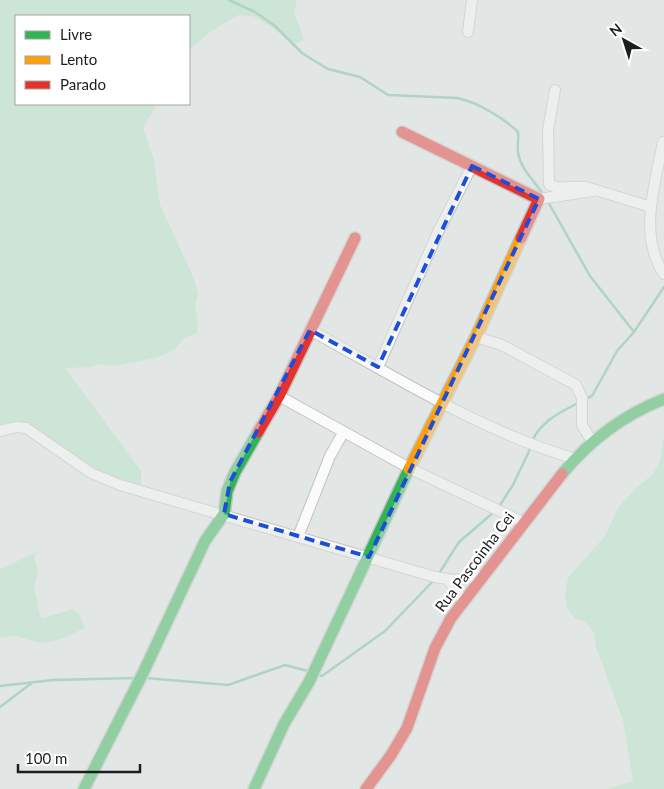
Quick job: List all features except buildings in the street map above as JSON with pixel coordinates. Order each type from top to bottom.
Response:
[{"type":"street","points":[[468,32],[472,0]]},
{"type":"street","points":[[555,90],[548,130],[549,184],[554,188],[577,186],[598,190],[652,207]]},
{"type":"street","points":[[402,132],[539,198],[547,199],[598,190]]},
{"type":"street","points":[[663,142],[650,220],[652,245],[656,261],[664,274]]},
{"type":"street","points":[[378,367],[439,230],[472,166]]},
{"type":"street","points":[[254,789],[369,557],[393,502],[476,337],[539,198]]},
{"type":"street","points":[[84,789],[143,673],[205,542],[224,514],[230,482],[279,396],[355,238]]},
{"type":"street","points":[[310,330],[443,402],[523,441],[576,459]]},
{"type":"street","points":[[476,337],[502,345],[576,385],[582,398],[582,425],[593,443]]},
{"type":"street","points":[[279,396],[411,469],[523,522]]},
{"type":"street","name":"Rua Pascoinha Cei","points":[[366,789],[410,721],[437,643],[462,600],[523,522],[576,459],[622,419],[664,399]]},
{"type":"street","points":[[0,431],[18,427],[26,428],[91,472],[141,492],[224,514],[448,580],[482,576]]},
{"type":"street","points":[[298,537],[330,456],[342,432]]},
{"type":"street","points":[[448,580],[462,600]]},
{"type":"highlighted area","points":[[472,166],[539,199],[369,557],[224,514],[230,482],[310,330],[378,367]]},
{"type":"green space","points":[[0,0],[297,0],[294,12],[304,40],[294,44],[253,16],[238,15],[210,32],[190,49],[190,15],[15,15],[15,105],[156,105],[143,128],[154,160],[160,205],[194,279],[198,295],[195,305],[198,323],[196,334],[186,337],[174,350],[156,358],[113,366],[99,364],[90,367],[65,368],[141,471],[141,486],[132,493],[32,433],[0,428]]},
{"type":"green space","points":[[664,436],[664,789],[607,789],[633,781],[623,720],[596,647],[594,633],[585,622],[575,618],[567,608],[565,595],[568,578],[605,536],[618,508],[635,489],[653,474],[660,462]]},
{"type":"green space","points":[[37,552],[34,557],[38,573],[34,585],[40,616],[44,618],[73,609],[79,614],[85,627],[69,636],[43,643],[16,636],[0,638],[0,569]]},
{"type":"waterway","points":[[229,0],[255,12],[275,26],[302,53],[328,69],[360,77],[388,95],[457,98],[473,103],[498,116],[518,132],[519,158],[528,175],[544,196]]},
{"type":"waterway","points":[[547,200],[590,276],[634,332]]},
{"type":"waterway","points":[[585,399],[592,396],[617,351],[634,332],[664,287]]},
{"type":"waterway","points":[[532,442],[545,423],[578,403]]},
{"type":"waterway","points":[[498,508],[513,485],[531,447]]},
{"type":"waterway","points":[[438,575],[459,542],[494,512]]},
{"type":"waterway","points":[[318,675],[322,676],[385,631],[435,579]]},
{"type":"waterway","points":[[146,678],[228,685],[285,665],[308,671]]},
{"type":"waterway","points":[[0,686],[53,680],[135,678]]},
{"type":"waterway","points":[[0,707],[33,682]]},
{"type":"traffic: fast","points":[[562,474],[584,450],[608,430],[649,405],[664,399]]},
{"type":"traffic: fast","points":[[84,789],[143,673],[205,541],[224,514],[227,491],[235,472],[258,432]]},
{"type":"traffic: fast","points":[[254,789],[284,724],[309,682],[409,469]]},
{"type":"traffic: slow","points":[[409,469],[476,337],[521,238]]},
{"type":"traffic: jam","points":[[402,132],[539,199],[521,238]]},
{"type":"traffic: jam","points":[[258,432],[279,396],[355,238]]},
{"type":"traffic: jam","points":[[366,789],[391,755],[407,728],[435,648],[451,618],[562,474]]}]
